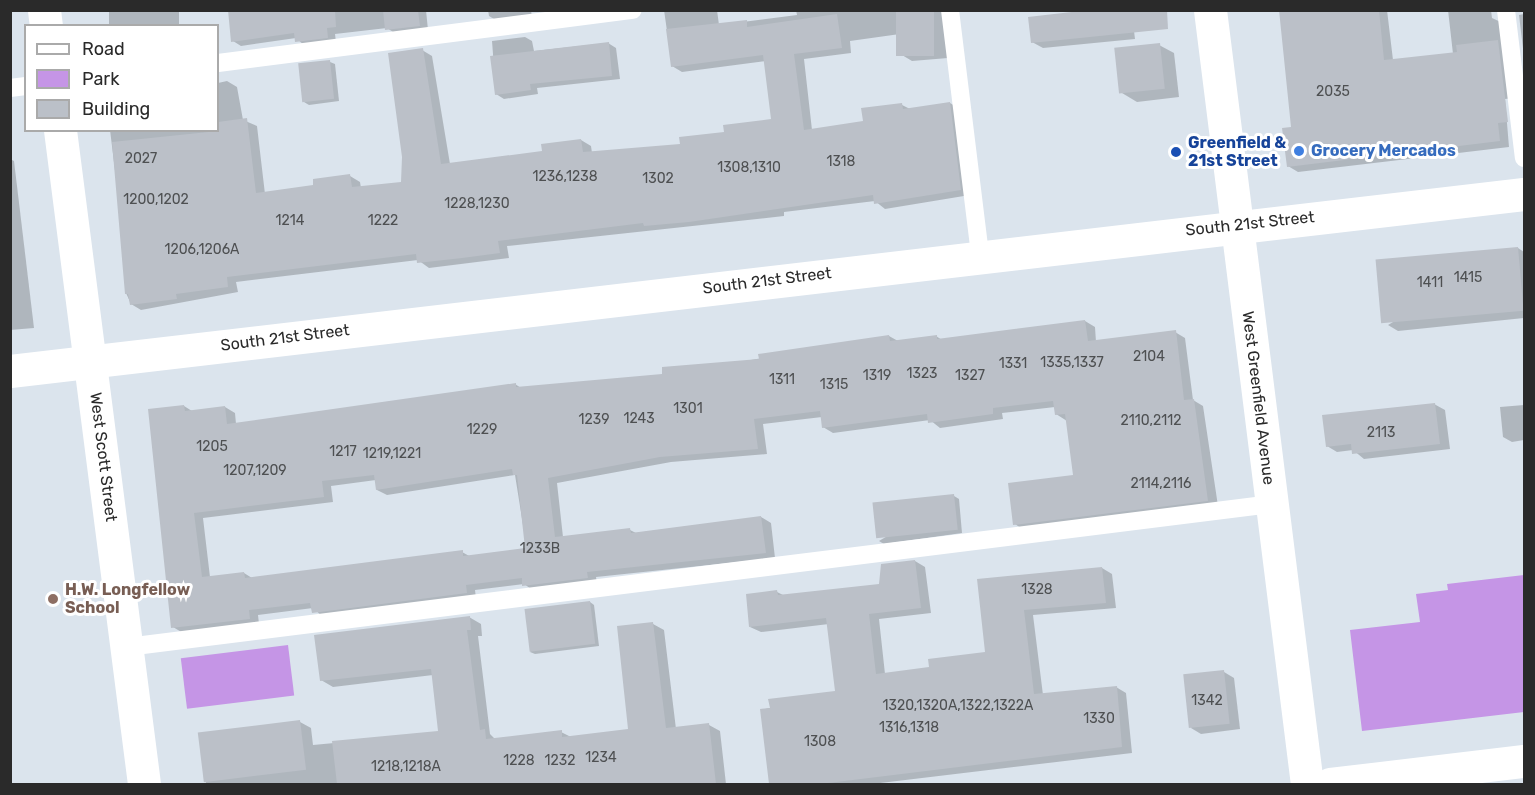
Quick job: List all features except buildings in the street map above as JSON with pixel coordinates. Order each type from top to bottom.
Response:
[{"type":"street","name":"West Greenfield Avenue","points":[[1210,10],[1307,784]]},
{"type":"street","name":"West Scott Street","points":[[60,132],[144,784]]},
{"type":"street","name":"South 21st Street","points":[[10,371],[1524,194]]},
{"type":"street","points":[[1330,784],[1524,761]]},
{"type":"lane","points":[[219,63],[633,10]]},
{"type":"lane","points":[[950,10],[980,256]]},
{"type":"lane","points":[[1506,10],[1524,158]]},
{"type":"lane","points":[[127,647],[1272,504]]},
{"type":"green space","points":[[1524,575],[1524,712],[1362,731],[1350,630],[1420,622],[1416,594],[1448,590],[1447,584]]},
{"type":"green space","points":[[288,645],[294,696],[187,709],[181,658]]},
{"type":"place","name":"Grocery Mercados","points":[[1299,151]]},
{"type":"place","name":"Greenfield & 21st Street","points":[[1176,152]]},
{"type":"place","name":"H.W. Longfellow School","points":[[53,599]]}]
